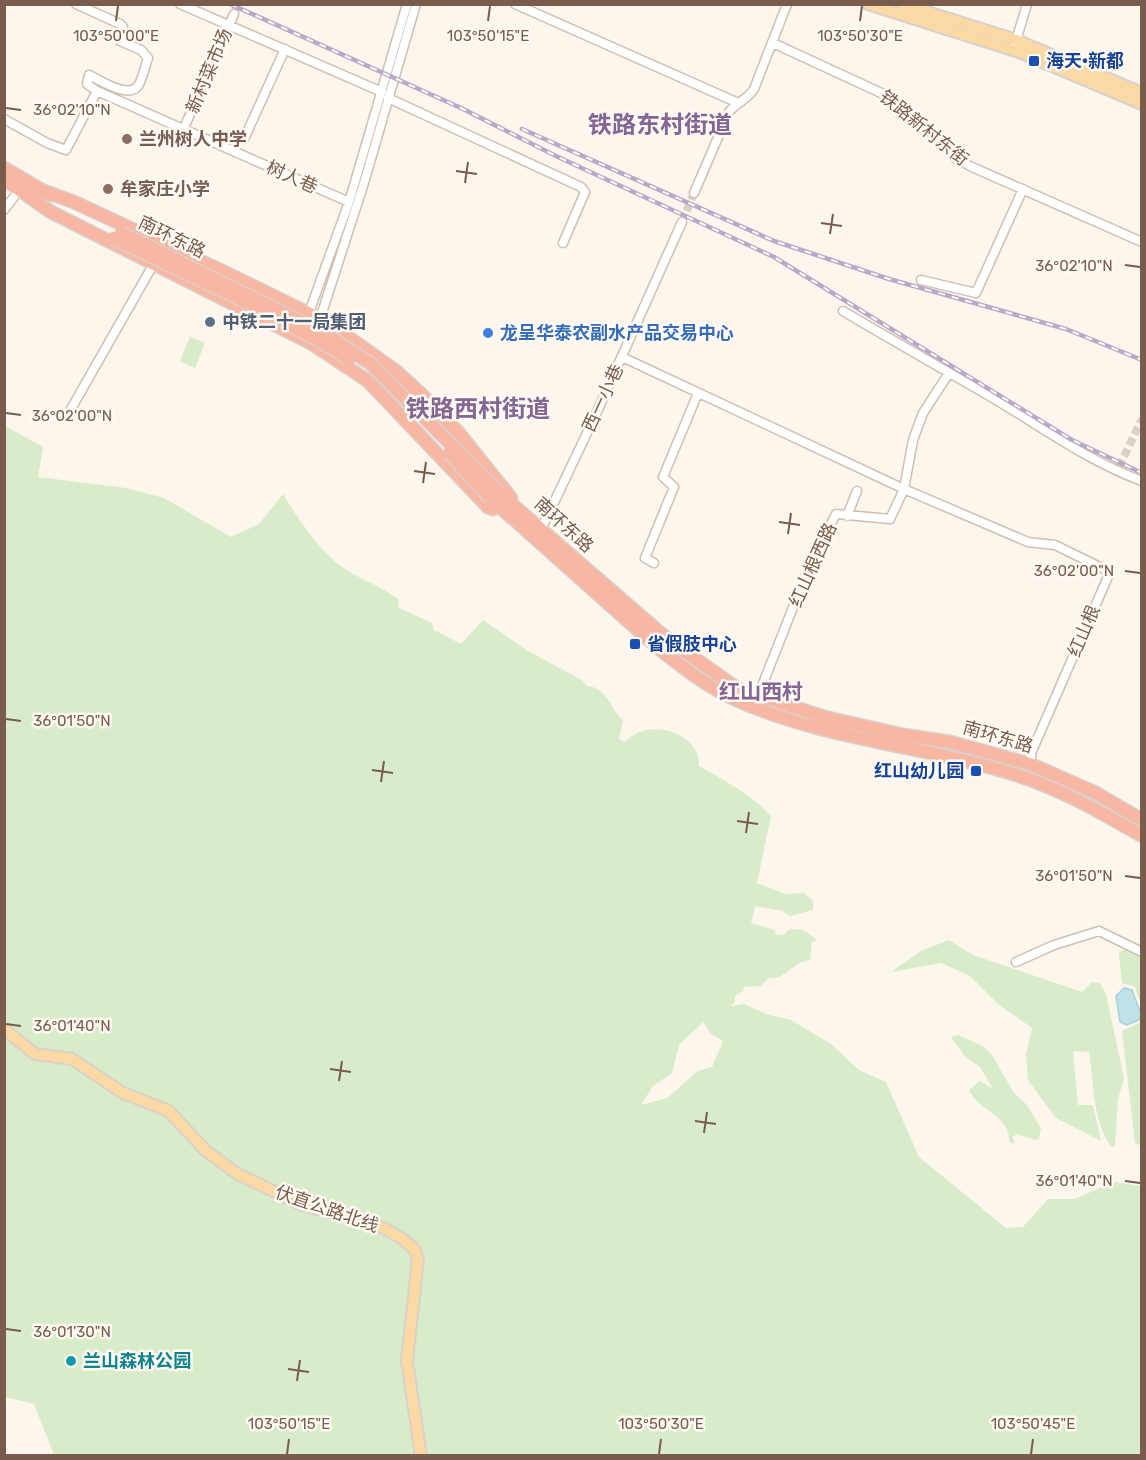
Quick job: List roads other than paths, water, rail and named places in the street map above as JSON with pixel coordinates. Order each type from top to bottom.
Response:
[{"type":"highway","name":"南环东路","points":[[4,168],[39,194],[320,340],[366,371],[393,393],[494,496],[538,534],[657,647],[686,670],[735,700],[814,727],[963,760],[1025,778],[1088,805],[1142,836]]},
{"type":"highway","name":"南环东路","points":[[4,179],[20,189],[39,194],[51,213],[311,343],[368,381],[488,507],[514,512]]},
{"type":"highway","points":[[39,194],[74,202],[314,316],[373,354],[420,393],[458,432],[514,512]]},
{"type":"highway","name":"南环东路","points":[[538,534],[694,660],[738,689],[824,717],[903,735],[950,742],[1030,764],[1094,792],[1142,820]]},
{"type":"highway","points":[[1025,778],[1030,764]]},
{"type":"main road","points":[[868,4],[1015,45],[1142,105]]},
{"type":"main road","points":[[902,4],[1142,93]]},
{"type":"main road","name":"伏直公路北线","points":[[4,1029],[35,1054],[72,1059],[123,1093],[169,1111],[205,1150],[236,1173],[302,1205],[376,1224],[403,1239],[415,1250],[418,1260],[407,1360],[409,1386],[421,1455]]},
{"type":"street","points":[[4,119],[47,143],[66,150],[97,91],[87,84],[89,75],[120,89],[134,89],[138,86],[148,58],[141,50],[120,41],[123,27],[120,24],[76,4]]},
{"type":"street","points":[[180,4],[285,49],[581,188],[585,192],[562,243]]},
{"type":"street","points":[[299,337],[314,316],[385,95],[407,4]]},
{"type":"street","points":[[311,343],[314,316],[349,202],[416,4]]},
{"type":"street","points":[[515,4],[736,102]]},
{"type":"street","points":[[694,193],[729,112],[736,102],[750,95],[754,89],[787,4]]},
{"type":"street","points":[[1015,45],[1027,4]]},
{"type":"street","name":"新村菜市场","points":[[184,128],[234,14]]},
{"type":"street","name":"铁路新村东街","points":[[773,43],[892,98],[900,105],[902,115],[948,145],[955,152],[955,158],[1142,242]]},
{"type":"street","points":[[244,139],[285,49]]},
{"type":"street","name":"树人巷","points":[[97,91],[349,202]]},
{"type":"street","points":[[4,210],[20,189]]},
{"type":"street","points":[[921,280],[976,293],[1023,189]]},
{"type":"street","name":"西一小巷","points":[[538,534],[622,357],[682,222]]},
{"type":"street","points":[[71,409],[153,265]]},
{"type":"street","points":[[843,311],[1117,469],[1142,481]]},
{"type":"street","points":[[622,357],[904,489],[913,440],[923,412],[949,373]]},
{"type":"street","points":[[654,563],[645,558],[674,487],[663,477],[699,393]]},
{"type":"street","name":"红山根西路","points":[[758,696],[807,572],[836,514],[890,519],[904,489]]},
{"type":"street","name":"红山根","points":[[904,489],[1028,542],[1055,545],[1110,572],[1032,751],[1030,764]]},
{"type":"street","points":[[847,516],[857,491]]},
{"type":"street","points":[[1016,962],[1054,945],[1099,931],[1142,952]]},
{"type":"water","points":[[1124,988],[1132,990],[1141,1014],[1139,1020],[1127,1025],[1120,1022],[1116,996]]},
{"type":"tunnel","points":[[234,14],[238,4]]},
{"type":"tunnel","points":[[682,222],[694,193]]},
{"type":"tunnel","points":[[1119,467],[1142,419]]},
{"type":"railway","points":[[230,4],[461,108],[558,157],[774,257],[1072,440],[1142,473]]},
{"type":"railway","points":[[522,129],[774,241],[889,279],[1066,329],[1142,360]]},
{"type":"place","name":"海天·新都","points":[[1034,61]]},
{"type":"place","name":"兰州树人中学","points":[[127,139]]},
{"type":"place","name":"牟家庄小学","points":[[108,189]]},
{"type":"place","name":"中铁二十一局集团","points":[[210,322]]},
{"type":"place","name":"龙呈华泰农副水产品交易中心","points":[[488,333]]},
{"type":"place","name":"省假肢中心","points":[[635,644]]},
{"type":"place","name":"红山幼儿园","points":[[976,771]]},
{"type":"place","name":"兰山森林公园","points":[[71,1361]]},
{"type":"district","name":"铁路东村街道","points":[[660,125]]},
{"type":"district","name":"铁路西村街道","points":[[478,409]]},
{"type":"district","name":"红山西村","points":[[761,691]]}]
